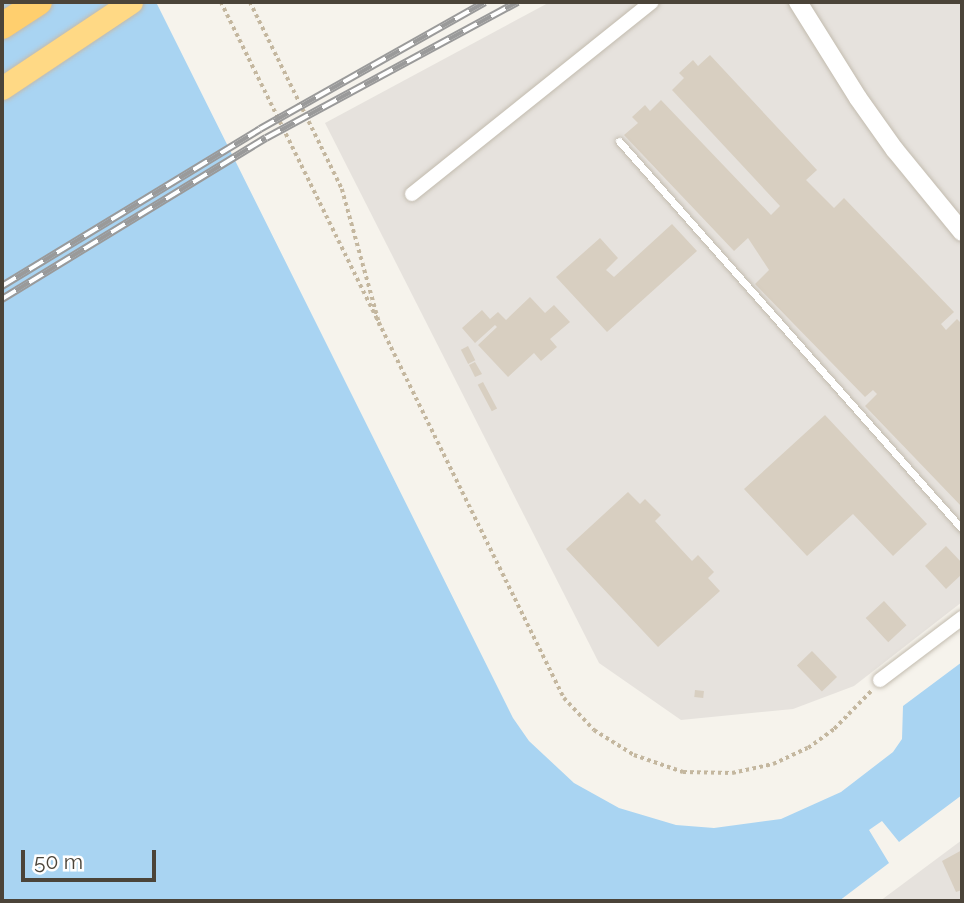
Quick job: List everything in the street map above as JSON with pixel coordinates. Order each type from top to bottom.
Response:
[{"type":"highway","points":[[2,26],[39,2]]},
{"type":"highway","points":[[2,88],[131,2]]},
{"type":"street","points":[[412,194],[652,2]]},
{"type":"street","points":[[798,2],[873,119],[962,232]]},
{"type":"street","points":[[880,680],[962,618]]},
{"type":"lane","points":[[619,141],[962,529]]},
{"type":"path","points":[[220,2],[544,664],[564,698],[594,730],[634,755],[683,772],[732,773],[773,764],[808,748],[834,729],[880,680]]},
{"type":"path","points":[[250,2],[342,190],[366,266],[383,334]]},
{"type":"shaded area","points":[[550,2],[962,2],[962,602],[854,686],[793,709],[681,720],[599,663],[325,123]]},
{"type":"shaded area","points":[[962,840],[962,901],[880,901]]},
{"type":"water","points":[[2,2],[156,2],[513,718],[529,741],[574,783],[619,808],[676,825],[714,828],[781,819],[841,792],[893,752],[902,739],[903,706],[962,662],[962,795],[899,842],[882,821],[869,830],[889,863],[839,901],[2,901]]},
{"type":"building","points":[[710,55],[817,170],[806,180],[834,208],[844,198],[954,312],[941,324],[946,330],[957,319],[962,324],[962,507],[865,406],[877,394],[873,390],[865,397],[755,284],[769,270],[748,238],[734,251],[624,135],[638,123],[632,117],[645,105],[650,111],[661,100],[771,215],[780,206],[672,90],[684,78],[679,73],[693,60],[698,66]]},
{"type":"building","points":[[672,224],[697,251],[607,332],[556,277],[600,238],[618,258],[606,270],[614,277]]},
{"type":"building","points":[[530,297],[545,313],[554,305],[570,322],[550,339],[557,347],[541,361],[534,353],[508,377],[478,345],[497,327],[495,325],[475,343],[462,328],[482,310],[490,319],[498,312],[506,320]]},
{"type":"building","points":[[468,346],[475,360],[468,364],[461,350]]},
{"type":"building","points":[[475,362],[482,374],[475,377],[469,365]]},
{"type":"building","points":[[483,382],[497,408],[492,411],[478,385]]},
{"type":"building","points":[[825,415],[927,524],[893,556],[853,514],[807,556],[744,489]]},
{"type":"building","points":[[628,492],[640,504],[645,499],[661,515],[655,521],[692,561],[698,555],[714,572],[708,578],[720,591],[658,647],[566,549]]},
{"type":"building","points":[[946,546],[962,563],[962,574],[946,589],[925,566]]},
{"type":"building","points":[[884,601],[907,625],[888,642],[866,618]]},
{"type":"building","points":[[812,651],[837,677],[822,691],[797,666]]},
{"type":"building","points":[[695,690],[704,691],[703,698],[694,697]]},
{"type":"building","points":[[962,850],[962,890],[956,892],[942,861]]},
{"type":"railway","points":[[2,286],[260,129],[485,2]]},
{"type":"railway","points":[[2,299],[266,138],[518,2]]}]
